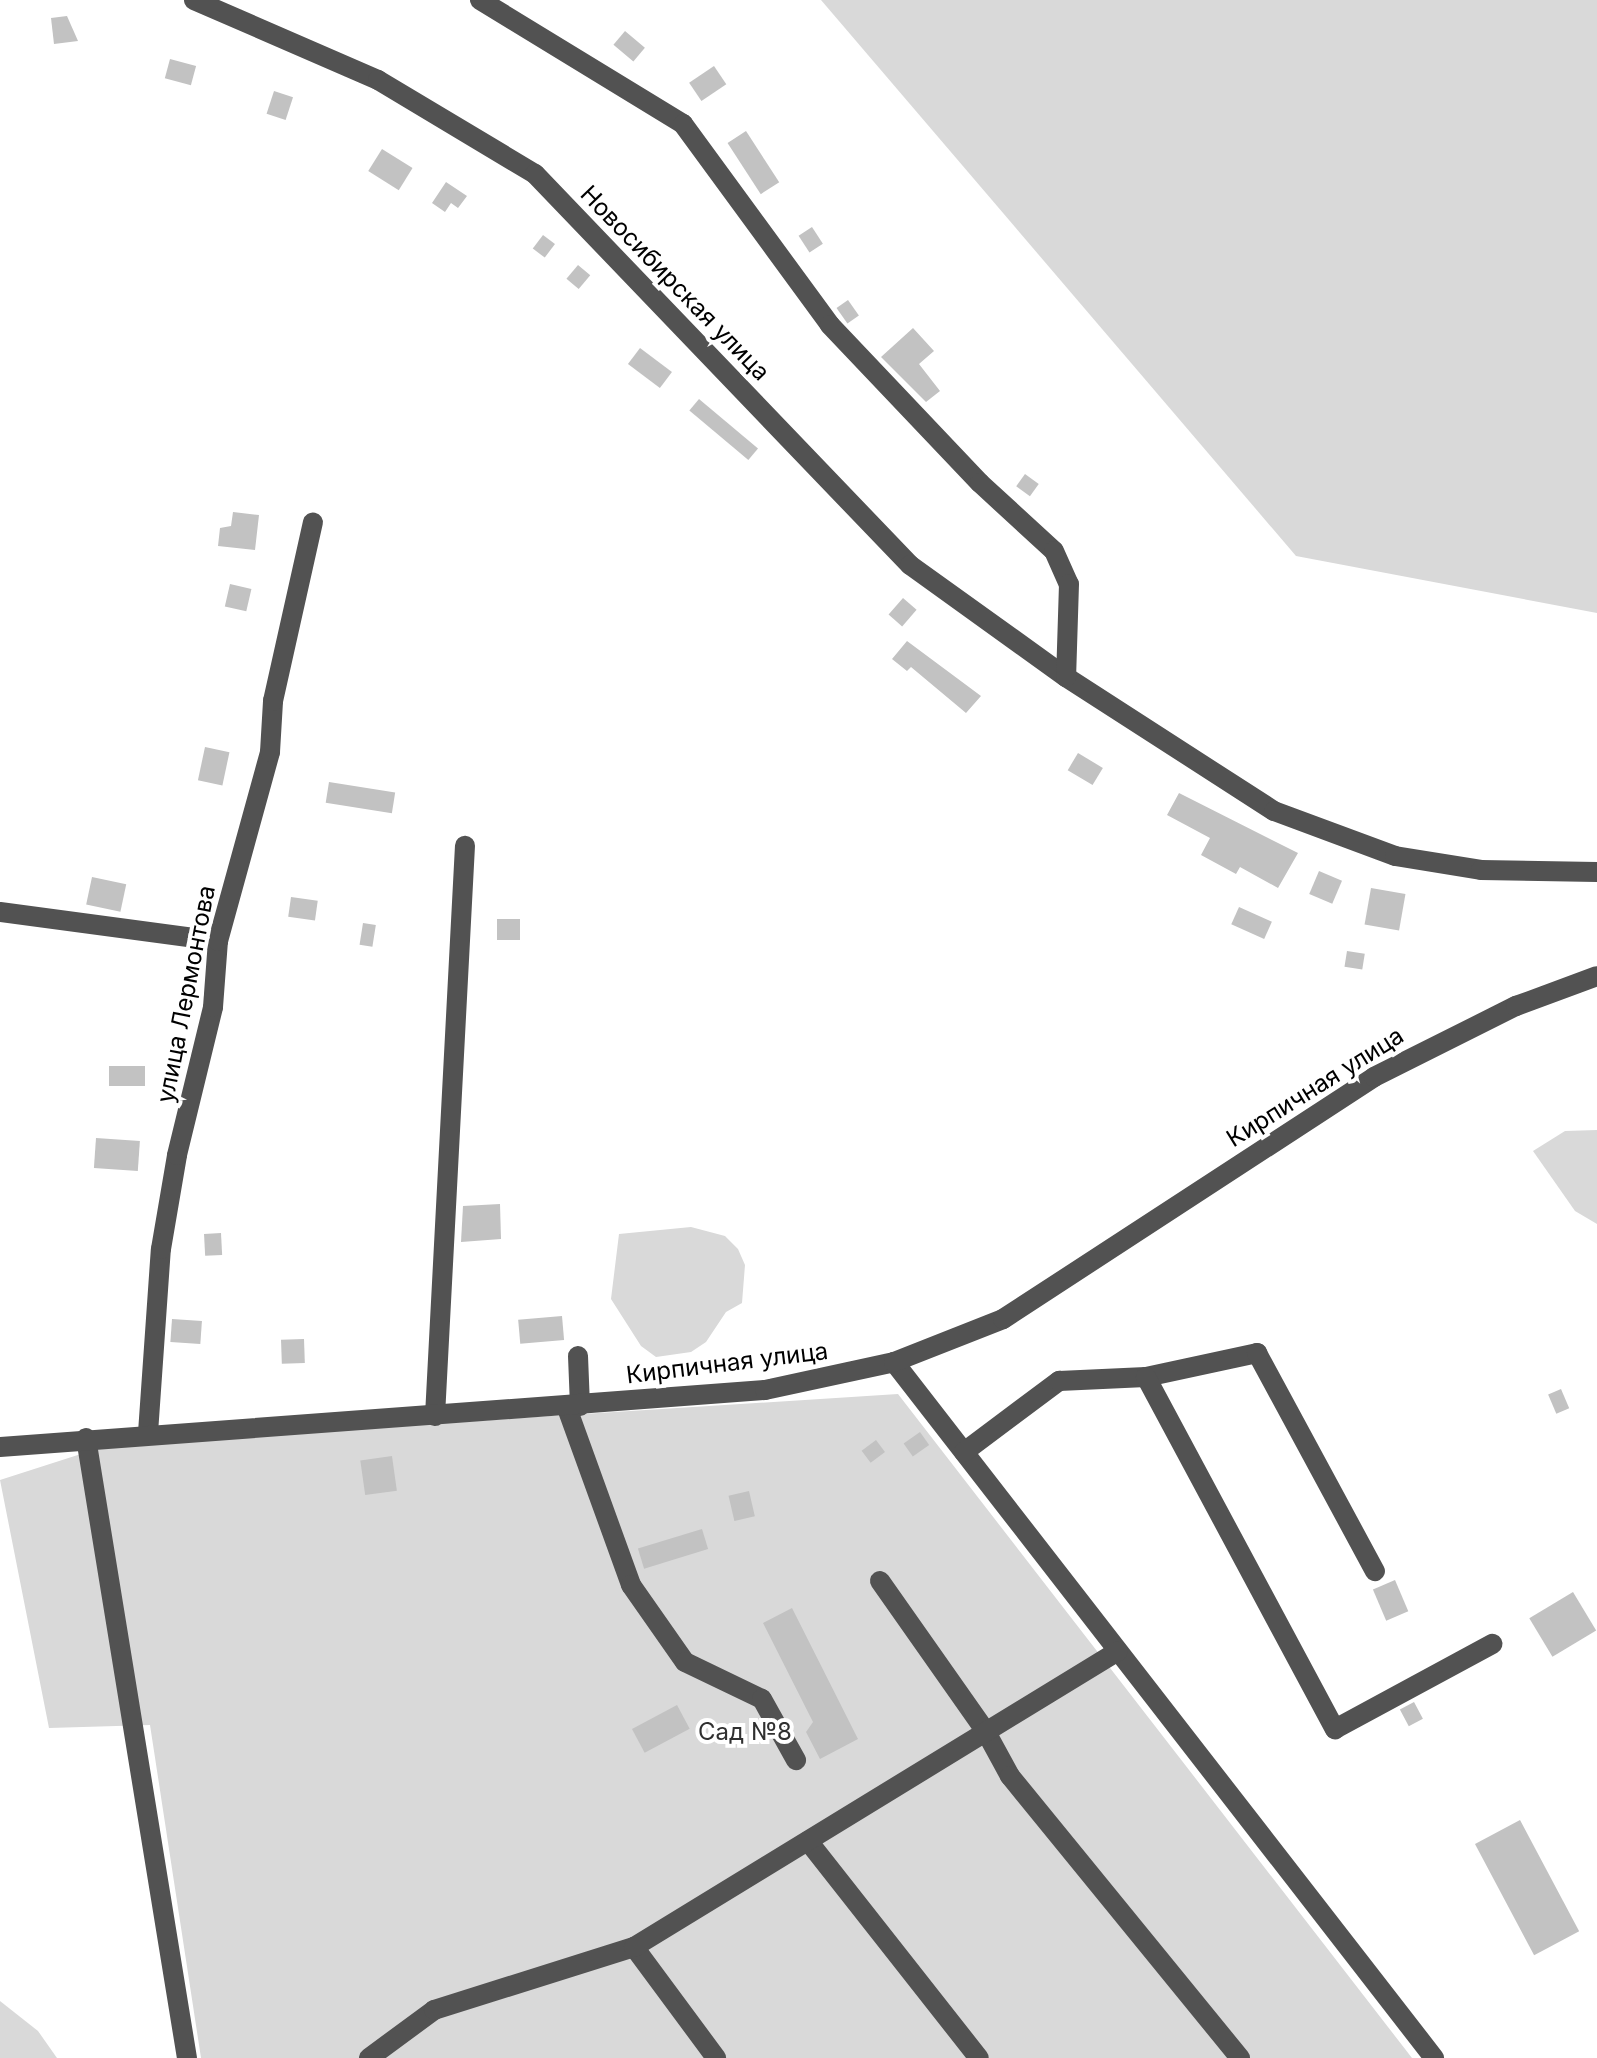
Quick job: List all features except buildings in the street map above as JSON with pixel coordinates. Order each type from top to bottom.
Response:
[{"type":"street","name":"Новосибирская улица","points":[[194,0],[378,80],[535,174],[910,565],[1066,677],[1274,811],[1395,856],[1481,870],[1597,872]]},
{"type":"street","points":[[480,0],[683,124],[838,335],[980,483],[1054,551],[1069,584],[1066,677]]},
{"type":"street","name":"улица Лермонтова","points":[[148,1433],[161,1249],[177,1155],[213,1007],[218,941],[270,752],[273,701],[313,522]]},
{"type":"street","points":[[435,1416],[465,846]]},
{"type":"street","points":[[0,912],[218,941]]},
{"type":"street","name":"Кирпичная улица","points":[[0,1447],[148,1433],[574,1407],[765,1390],[894,1362],[1003,1319],[1374,1077],[1516,1006],[1597,976]]},
{"type":"street","points":[[964,1452],[1059,1381],[1146,1377],[1257,1353],[1375,1571]]},
{"type":"street","points":[[578,1356],[574,1407],[631,1585],[685,1662],[762,1699],[796,1760]]},
{"type":"street","points":[[894,1362],[1434,2058]]},
{"type":"street","points":[[1146,1377],[1335,1729],[1492,1644]]},
{"type":"street","points":[[86,1438],[187,2058]]},
{"type":"street","points":[[880,1581],[986,1732],[1010,1776],[1240,2058]]},
{"type":"street","points":[[369,2058],[434,2010],[634,1947],[1118,1651]]},
{"type":"street","points":[[808,1841],[979,2058]]},
{"type":"street","points":[[634,1947],[716,2058]]},
{"type":"green space","points":[[821,0],[1597,0],[1597,613],[1296,556]]},
{"type":"green space","points":[[1597,1130],[1597,1224],[1575,1211],[1533,1151],[1565,1131]]},
{"type":"green space","points":[[691,1227],[725,1236],[738,1249],[745,1265],[742,1303],[726,1312],[706,1342],[691,1352],[656,1357],[641,1346],[611,1299],[619,1234]]},
{"type":"green space","name":"Сад №8","points":[[898,1394],[1412,2058],[201,2058],[150,1725],[49,1728],[0,1480],[112,1444]]},
{"type":"green space","points":[[0,2001],[38,2031],[57,2058],[0,2058]]}]
